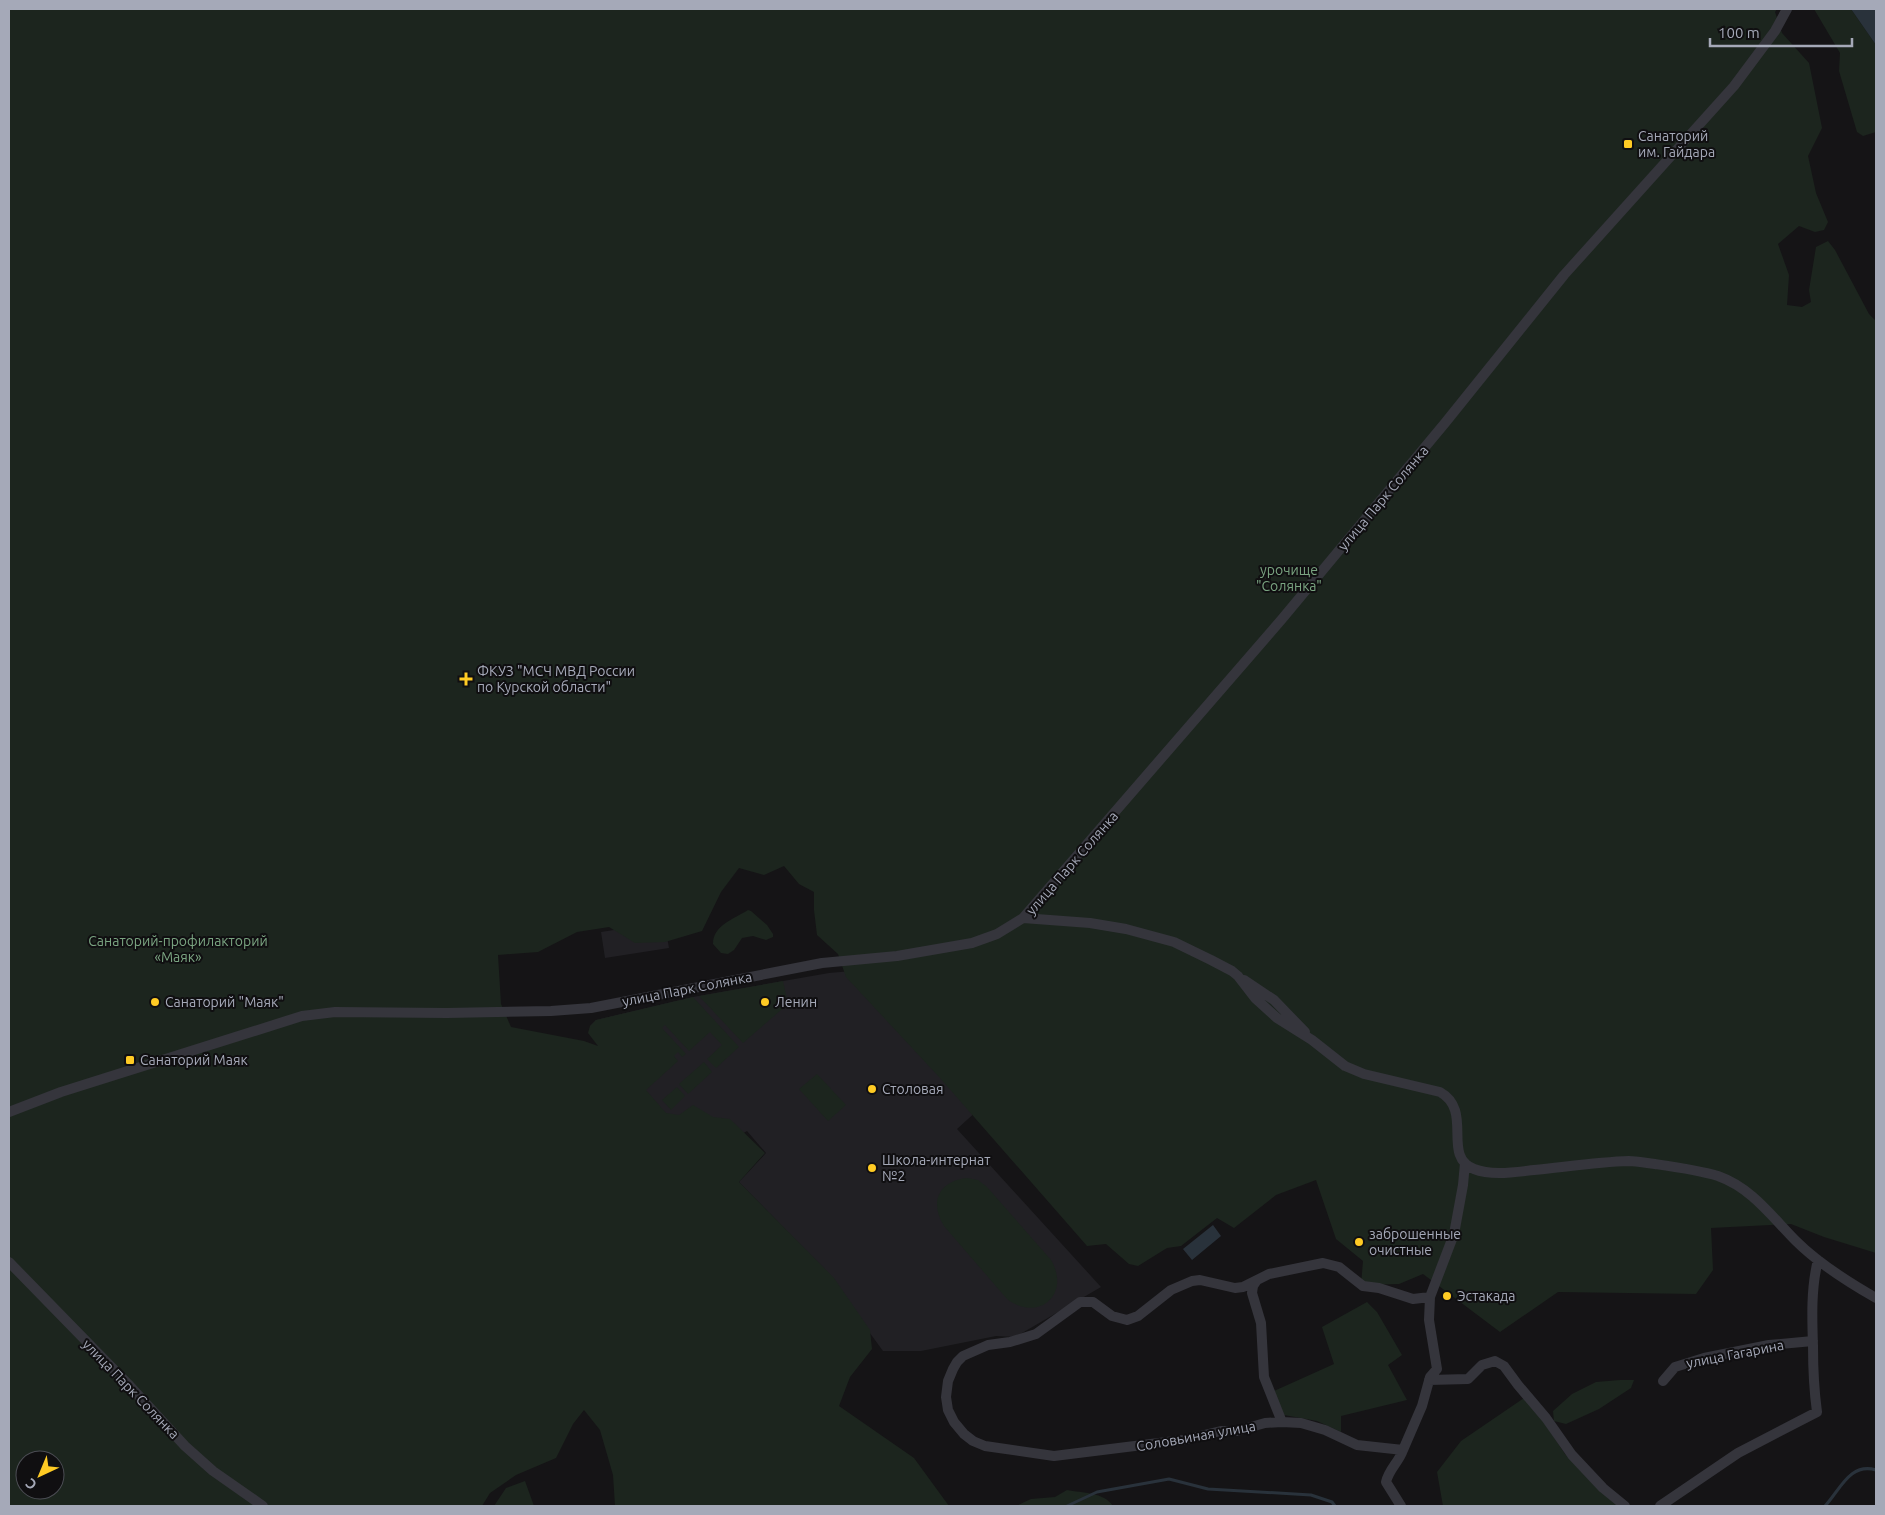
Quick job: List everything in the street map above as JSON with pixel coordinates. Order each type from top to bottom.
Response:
[{"type":"street","name":"улица Парк Солянка","points":[[9,1112],[61,1092],[302,1016],[335,1012],[456,1013],[551,1011],[591,1008],[822,964],[897,956],[972,943],[997,934],[1024,918],[1287,613],[1446,423],[1564,275],[1734,86],[1775,31],[1787,9]]},
{"type":"street","points":[[1024,918],[1126,929],[1174,942],[1211,960],[1238,976],[1255,998],[1276,1018],[1312,1040],[1345,1066],[1364,1074],[1446,1095],[1452,1100],[1456,1110],[1459,1153],[1465,1162],[1474,1169],[1505,1173],[1630,1161],[1682,1168],[1719,1177],[1747,1192],[1764,1206],[1797,1242],[1818,1260],[1876,1298]]},
{"type":"street","points":[[1400,1506],[1386,1482],[1388,1472],[1400,1457],[1422,1406],[1429,1380],[1437,1370],[1429,1320],[1430,1296],[1454,1234],[1465,1162]]},
{"type":"street","points":[[1660,1506],[1738,1453],[1817,1412],[1814,1393],[1813,1277],[1818,1260]]},
{"type":"street","name":"улица Парк Солянка","points":[[9,1262],[128,1384],[185,1446],[213,1471],[263,1506]]},
{"type":"street","points":[[1282,1422],[1264,1377],[1261,1323],[1252,1293],[1256,1280],[1269,1274],[1323,1263],[1339,1267],[1363,1286],[1379,1288],[1413,1299],[1430,1296]]},
{"type":"street","name":"Соловьиная улица","points":[[1256,1280],[1235,1288],[1200,1280],[1183,1283],[1138,1316],[1127,1320],[1112,1316],[1093,1302],[1080,1302],[1036,1334],[1010,1342],[988,1345],[977,1349],[957,1362],[948,1381],[946,1397],[948,1410],[954,1422],[964,1434],[985,1446],[1054,1456],[1183,1440],[1221,1431],[1237,1431],[1264,1423],[1282,1422],[1300,1423],[1325,1430],[1357,1445],[1403,1450]]},
{"type":"street","name":"улица Гагарина","points":[[1663,1381],[1675,1367],[1704,1358],[1769,1345],[1813,1341]]},
{"type":"street","points":[[1429,1380],[1468,1379],[1482,1364],[1495,1361],[1504,1366],[1518,1386],[1546,1418],[1572,1455],[1603,1488],[1625,1506]]},
{"type":"shaded area","points":[[1851,9],[1876,9],[1876,45]]},
{"type":"shaded area","points":[[646,925],[665,926],[669,948],[605,958],[601,932]]},
{"type":"shaded area","name":"Школа-интернат №2","points":[[863,970],[979,1109],[957,1129],[1101,1287],[1015,1337],[996,1336],[921,1351],[883,1351],[821,1266],[739,1182],[766,1153],[747,1131],[707,1154],[696,1155],[590,1026],[596,1020],[693,997],[829,973]]},
{"type":"shaded area","points":[[1213,1225],[1221,1236],[1192,1260],[1183,1249]]},
{"type":"green space","name":"урочище \"Солянка\"","points":[[9,9],[1777,9],[1775,12],[1782,33],[1809,63],[1822,128],[1808,156],[1816,193],[1828,222],[1824,230],[1815,232],[1799,226],[1778,244],[1789,275],[1787,305],[1802,307],[1811,302],[1809,290],[1816,247],[1828,241],[1835,250],[1869,314],[1876,321],[1876,1253],[1824,1237],[1791,1224],[1711,1228],[1713,1270],[1696,1294],[1558,1292],[1500,1332],[1423,1274],[1399,1284],[1361,1285],[1363,1261],[1336,1239],[1316,1180],[1276,1195],[1234,1228],[1217,1218],[1181,1246],[1167,1248],[1138,1266],[1129,1264],[1106,1244],[1087,1246],[940,1078],[846,977],[838,954],[817,935],[814,892],[799,884],[784,866],[764,875],[739,868],[721,892],[702,931],[665,942],[635,943],[609,927],[577,932],[538,952],[498,955],[501,1004],[511,1027],[584,1041],[598,1046],[588,1033],[590,1026],[596,1020],[693,997],[739,1047],[716,1068],[707,1059],[722,1045],[710,1032],[689,1051],[665,1025],[662,1028],[686,1054],[682,1057],[678,1052],[674,1056],[678,1061],[646,1090],[666,1113],[679,1115],[693,1105],[713,1117],[730,1119],[765,1153],[739,1182],[834,1278],[870,1330],[872,1349],[850,1377],[839,1406],[914,1458],[949,1506],[615,1506],[613,1475],[600,1430],[584,1410],[573,1424],[556,1458],[516,1475],[490,1493],[482,1506],[9,1506]]},
{"type":"green space","points":[[1814,9],[1851,9],[1876,45],[1876,132],[1863,136],[1857,132],[1839,71],[1840,53]]},
{"type":"green space","points":[[748,910],[767,925],[773,937],[766,940],[753,936],[742,938],[734,950],[728,954],[721,953],[713,944],[716,932],[725,923]]},
{"type":"green space","points":[[783,981],[788,1004],[743,1043],[699,996]]},
{"type":"green space","points":[[704,1062],[712,1072],[688,1094],[679,1084]]},
{"type":"green space","points":[[817,1074],[846,1105],[828,1121],[799,1089]]},
{"type":"green space","points":[[677,1087],[685,1096],[671,1110],[662,1100]]},
{"type":"green space","points":[[967,1178],[978,1180],[987,1187],[1051,1260],[1056,1272],[1057,1284],[1054,1294],[1040,1306],[1030,1308],[1019,1306],[1007,1299],[944,1226],[937,1209],[939,1194],[949,1183]]},
{"type":"green space","points":[[1367,1302],[1377,1312],[1402,1355],[1388,1365],[1407,1400],[1341,1416],[1341,1432],[1317,1421],[1284,1415],[1274,1391],[1334,1364],[1322,1327]]},
{"type":"green space","points":[[1634,1380],[1631,1388],[1599,1409],[1566,1424],[1554,1421],[1553,1411],[1572,1394],[1596,1382]]},
{"type":"green space","points":[[1524,1398],[1541,1418],[1565,1454],[1597,1488],[1618,1506],[1443,1506],[1437,1472],[1461,1441]]},
{"type":"green space","points":[[525,1481],[534,1506],[494,1506],[506,1488]]},
{"type":"green space","points":[[1067,1490],[1104,1498],[1113,1506],[1016,1506],[1031,1499],[1055,1497]]},
{"type":"waterway","points":[[1825,1506],[1852,1474],[1859,1470],[1876,1470]]},
{"type":"waterway","points":[[1067,1506],[1097,1492],[1169,1479],[1208,1489],[1311,1495],[1332,1502],[1335,1506]]},
{"type":"place","name":"Санаторий им. Гайдара","points":[[1628,144]]},
{"type":"place","name":"ФКУЗ \"МСЧ МВД России по Курской области\"","points":[[466,679]]},
{"type":"place","name":"Санаторий \"Маяк\"","points":[[155,1002]]},
{"type":"place","name":"Ленин","points":[[765,1002]]},
{"type":"place","name":"Санаторий Маяк","points":[[130,1060]]},
{"type":"place","name":"Столовая","points":[[872,1089]]},
{"type":"place","name":"Школа-интернат №2","points":[[872,1168]]},
{"type":"place","name":"заброшенные очистные","points":[[1359,1242]]},
{"type":"place","name":"Эстакада","points":[[1447,1296]]},
{"type":"park label","name":"Санаторий-профилакторий «Маяк»","points":[[178,950]]}]
